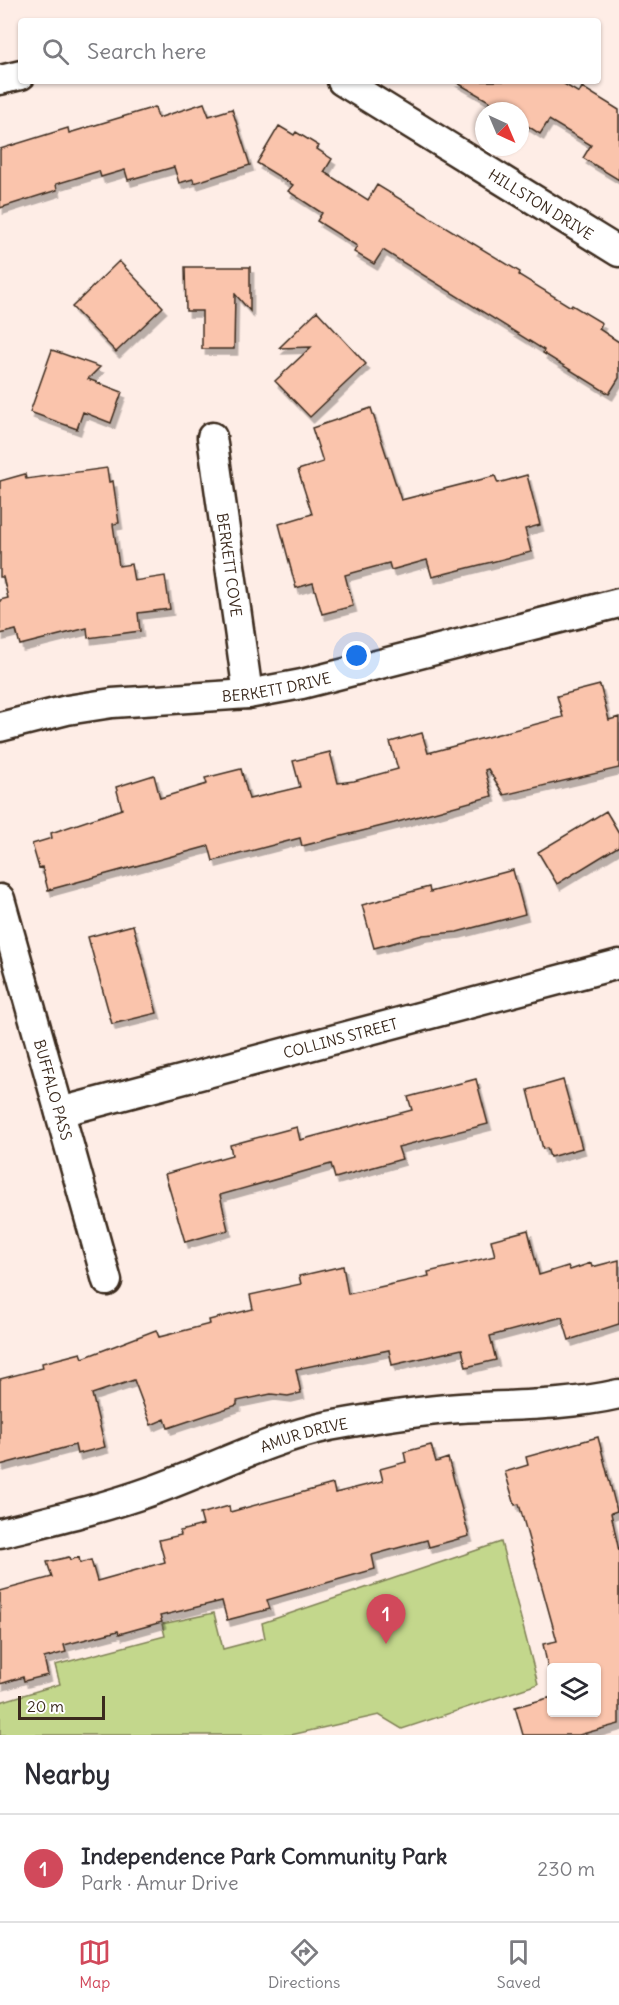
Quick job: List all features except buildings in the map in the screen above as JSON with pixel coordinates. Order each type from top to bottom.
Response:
[{"type":"street","points":[[0,80],[18,76]]},
{"type":"street","name":"HILLSTON DRIVE","points":[[347,84],[619,252]]},
{"type":"street","name":"BERKETT COVE","points":[[212,436],[248,694]]},
{"type":"street","name":"BERKETT DRIVE","points":[[0,727],[67,710],[112,703],[248,694],[302,684],[619,603]]},
{"type":"street","name":"BUFFALO PASS","points":[[0,899],[106,1281]]},
{"type":"street","name":"COLLINS STREET","points":[[60,1112],[619,964]]},
{"type":"street","name":"AMUR DRIVE","points":[[0,1533],[123,1500],[288,1437],[327,1427],[382,1417],[458,1408],[590,1401],[619,1394]]},
{"type":"green space","points":[[501,1542],[538,1684],[402,1729],[379,1715],[291,1735],[0,1735],[0,1702],[60,1684],[55,1665],[165,1636],[162,1624],[214,1613],[223,1649],[265,1638],[262,1623]]},
{"type":"place","name":"Independence Park Community Park","points":[[386,1644]]}]
